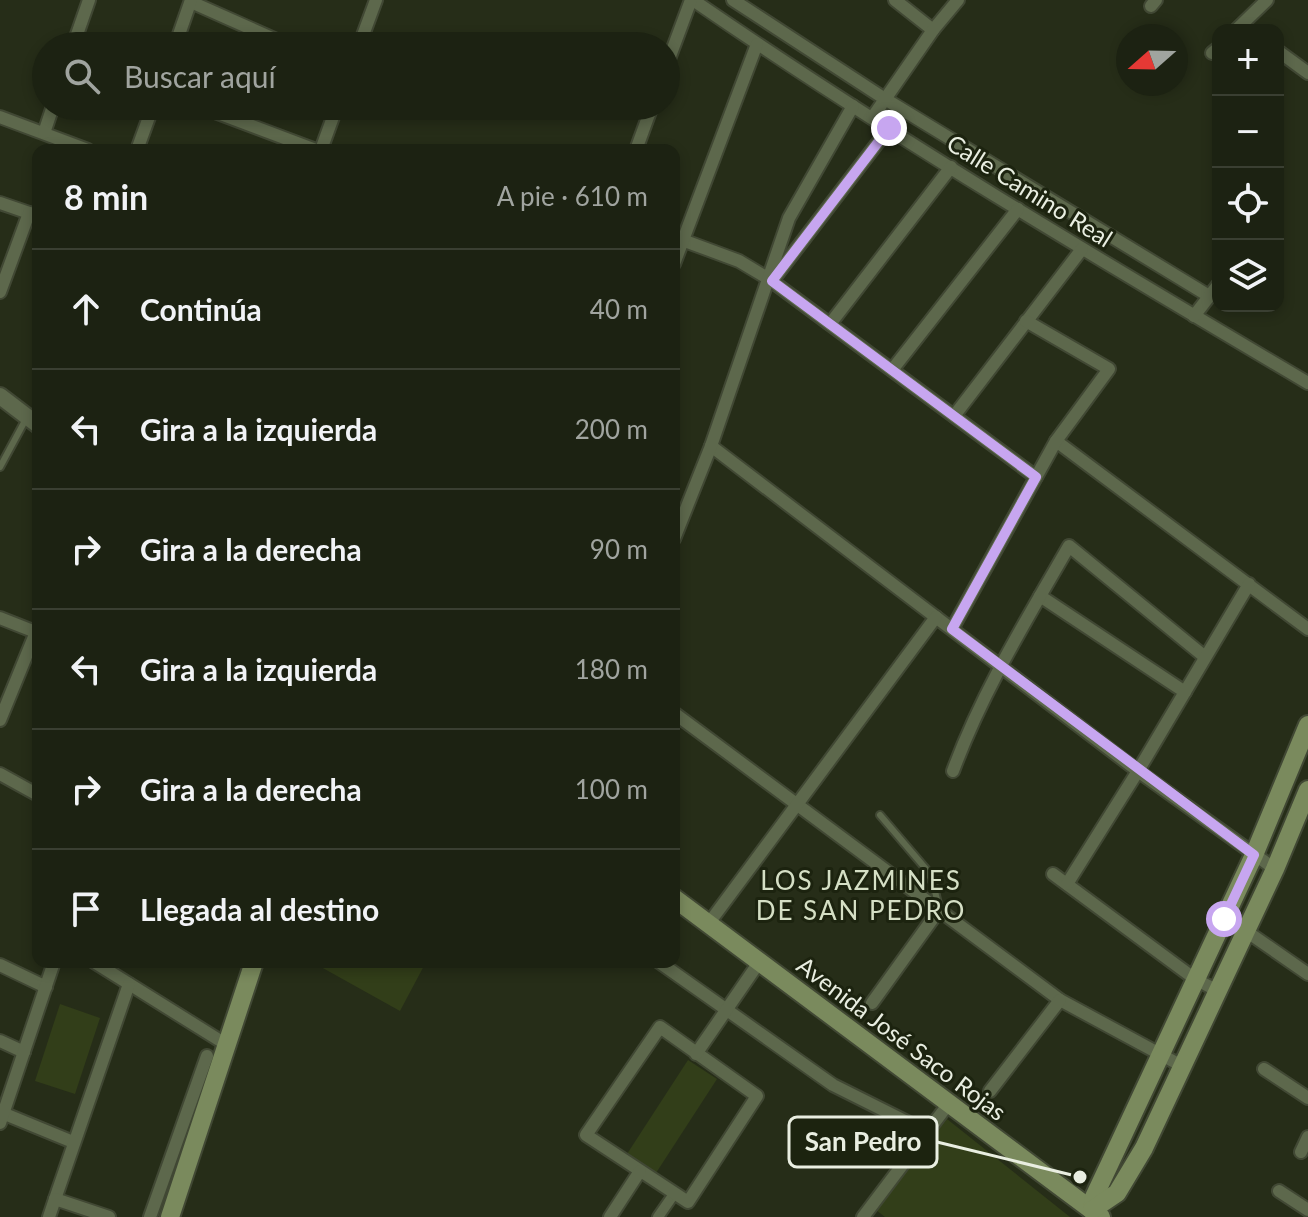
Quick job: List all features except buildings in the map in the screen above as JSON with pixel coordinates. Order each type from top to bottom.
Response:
[{"type":"main road","points":[[1093,1215],[1094,1197],[1254,855],[1308,725]]},
{"type":"main road","points":[[1093,1215],[1123,1186],[1275,869],[1308,790]]},
{"type":"main road","name":"Avenida José Saco Rojas","points":[[680,902],[950,1102],[1093,1215]]},
{"type":"main road","points":[[170,1217],[252,968]]},
{"type":"street","points":[[78,32],[89,0]]},
{"type":"street","points":[[364,32],[376,0]]},
{"type":"street","points":[[680,32],[692,0]]},
{"type":"street","name":"Calle Camino Real","points":[[692,0],[853,106],[1099,260],[1308,383]]},
{"type":"street","points":[[733,0],[885,99],[1209,296]]},
{"type":"street","points":[[895,0],[933,30]]},
{"type":"street","points":[[872,118],[933,30],[958,0]]},
{"type":"street","points":[[1246,24],[1267,0]]},
{"type":"street","points":[[180,32],[191,1],[259,32]]},
{"type":"street","points":[[680,236],[757,44]]},
{"type":"street","points":[[1284,55],[1308,73]]},
{"type":"street","points":[[680,524],[711,446],[789,218],[853,106]]},
{"type":"street","points":[[0,117],[72,144]]},
{"type":"street","points":[[44,133],[48,120]]},
{"type":"street","points":[[139,144],[148,120]]},
{"type":"street","points":[[237,120],[302,144]]},
{"type":"street","points":[[321,144],[331,120]]},
{"type":"street","points":[[638,144],[647,120]]},
{"type":"street","points":[[770,280],[889,128]]},
{"type":"street","points":[[971,180],[984,159]]},
{"type":"street","points":[[830,324],[951,167]]},
{"type":"street","points":[[0,203],[32,214]]},
{"type":"street","points":[[892,370],[1018,209]]},
{"type":"street","points":[[0,292],[32,216]]},
{"type":"street","points":[[1099,260],[1111,237]]},
{"type":"street","points":[[680,238],[739,261],[770,280],[1036,477]]},
{"type":"street","points":[[954,416],[1082,249]]},
{"type":"street","points":[[1194,316],[1212,292]]},
{"type":"street","points":[[952,629],[1056,441],[1109,369],[1026,321]]},
{"type":"street","points":[[0,396],[32,419]]},
{"type":"street","points":[[1056,441],[1308,629]]},
{"type":"street","points":[[711,446],[1138,771],[1275,869]]},
{"type":"street","points":[[953,771],[966,734],[1000,666],[1069,546],[1205,657]]},
{"type":"street","points":[[1067,884],[1249,584]]},
{"type":"street","points":[[1040,596],[1185,692]]},
{"type":"street","points":[[709,923],[936,617]]},
{"type":"street","points":[[0,618],[32,631]]},
{"type":"street","points":[[0,720],[32,645]]},
{"type":"street","points":[[680,717],[1060,1000],[1182,1066]]},
{"type":"street","points":[[0,774],[32,792]]},
{"type":"street","points":[[1053,874],[1195,979],[1218,991]]},
{"type":"street","points":[[872,1003],[939,910]]},
{"type":"street","points":[[1246,931],[1308,974]]},
{"type":"street","points":[[696,1054],[760,961]]},
{"type":"street","points":[[0,965],[46,987]]},
{"type":"street","points":[[52,968],[1,1116],[73,1142]]},
{"type":"street","points":[[104,968],[227,1045]]},
{"type":"street","points":[[668,968],[833,1085],[927,1132]]},
{"type":"street","points":[[49,1217],[129,984]]},
{"type":"street","points":[[990,1091],[1060,1000]]},
{"type":"street","points":[[660,1027],[757,1096],[688,1202],[640,1171],[586,1135],[660,1027]]},
{"type":"street","points":[[0,1041],[24,1052]]},
{"type":"street","points":[[150,1217],[207,1056]]},
{"type":"street","points":[[1264,1069],[1308,1098]]},
{"type":"street","points":[[870,1215],[950,1102]]},
{"type":"street","points":[[1301,1152],[1308,1137]]},
{"type":"street","points":[[610,1217],[640,1171]]},
{"type":"street","points":[[1279,1191],[1308,1210]]},
{"type":"street","points":[[658,1217],[674,1194]]},
{"type":"street","points":[[55,1199],[109,1217]]},
{"type":"lane","points":[[0,467],[32,425]]},
{"type":"lane","points":[[880,815],[926,869],[933,883],[939,910]]},
{"type":"green space","points":[[323,968],[423,968],[400,1011]]},
{"type":"green space","points":[[60,1004],[100,1018],[75,1094],[35,1081]]},
{"type":"green space","points":[[688,1060],[717,1079],[656,1173],[627,1154]]},
{"type":"green space","points":[[947,1119],[1070,1217],[885,1217],[876,1210]]},
{"type":"place","name":"San Pedro","points":[[1080,1177]]},
{"type":"district","name":"LOS JAZMINES DE SAN PEDRO","points":[[861,895]]},
{"type":"route","points":[[889,128],[772,281],[1036,477],[952,629],[1254,855],[1224,919]]}]
